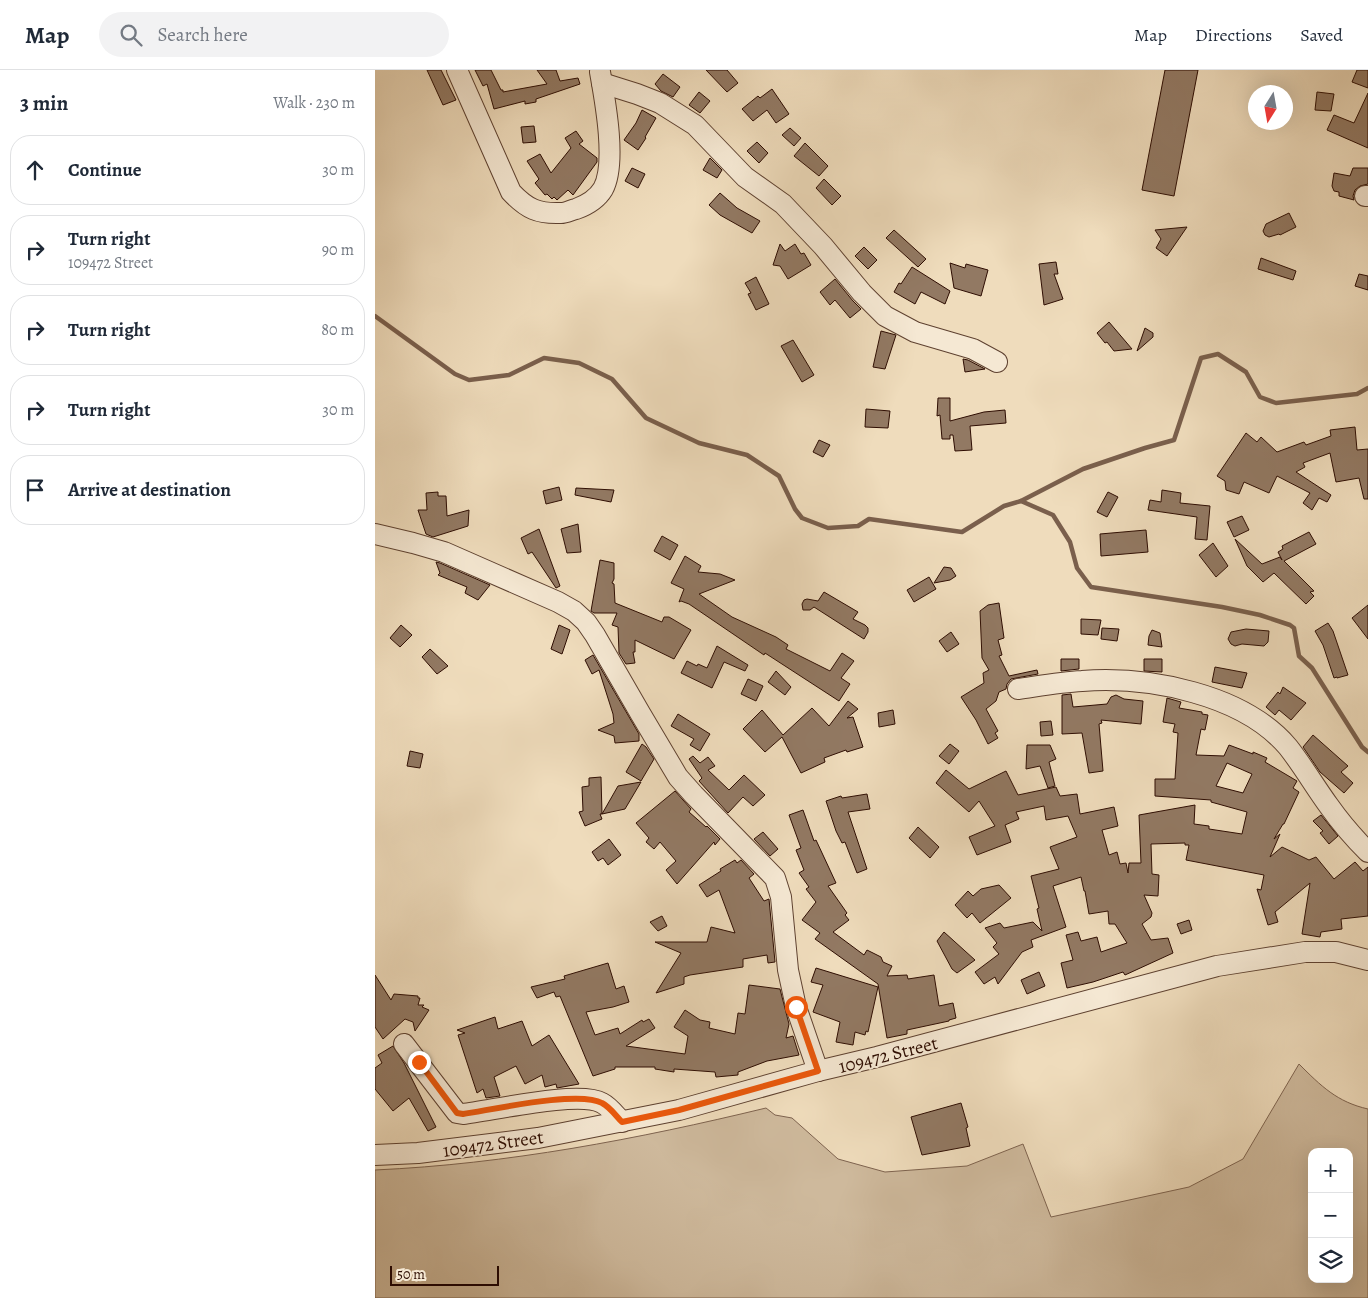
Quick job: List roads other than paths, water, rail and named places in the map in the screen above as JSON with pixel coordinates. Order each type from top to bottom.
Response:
[{"type":"street","points":[[457,70],[511,192],[521,203],[531,209],[542,212],[563,213],[581,207],[595,199],[604,188],[608,172],[609,125],[601,77]]},
{"type":"street","points":[[601,77],[660,103],[695,125],[745,177],[783,204],[823,246],[862,293],[885,316],[915,332],[973,349],[997,362]]},
{"type":"street","points":[[375,534],[444,552],[558,602],[586,622],[678,777],[775,878],[781,897],[788,970],[796,1007],[818,1071]]},
{"type":"street","points":[[1018,689],[1083,680],[1156,683],[1183,689],[1241,710],[1263,724],[1287,746],[1347,830],[1368,852]]},
{"type":"street","name":"109472 Street","points":[[375,1155],[418,1153],[538,1138],[679,1110],[818,1071],[1217,966],[1305,952],[1336,952],[1368,960]]},
{"type":"street","points":[[404,1044],[457,1113],[463,1114],[507,1106],[577,1099],[603,1103],[622,1122]]},
{"type":"waterway","points":[[375,316],[455,374],[469,380],[509,375],[544,358],[579,363],[612,379],[646,418],[699,443],[747,455],[779,476],[795,509],[802,518],[828,528],[858,526],[869,519],[962,532],[1004,506],[1021,501],[1053,515],[1070,542],[1077,568],[1091,587],[1222,607],[1260,615],[1294,628],[1299,656],[1312,668],[1362,747],[1368,752]]},
{"type":"waterway","points":[[1021,501],[1083,469],[1174,440],[1201,358],[1218,354],[1246,372],[1260,397],[1276,403],[1357,394],[1368,388]]}]
